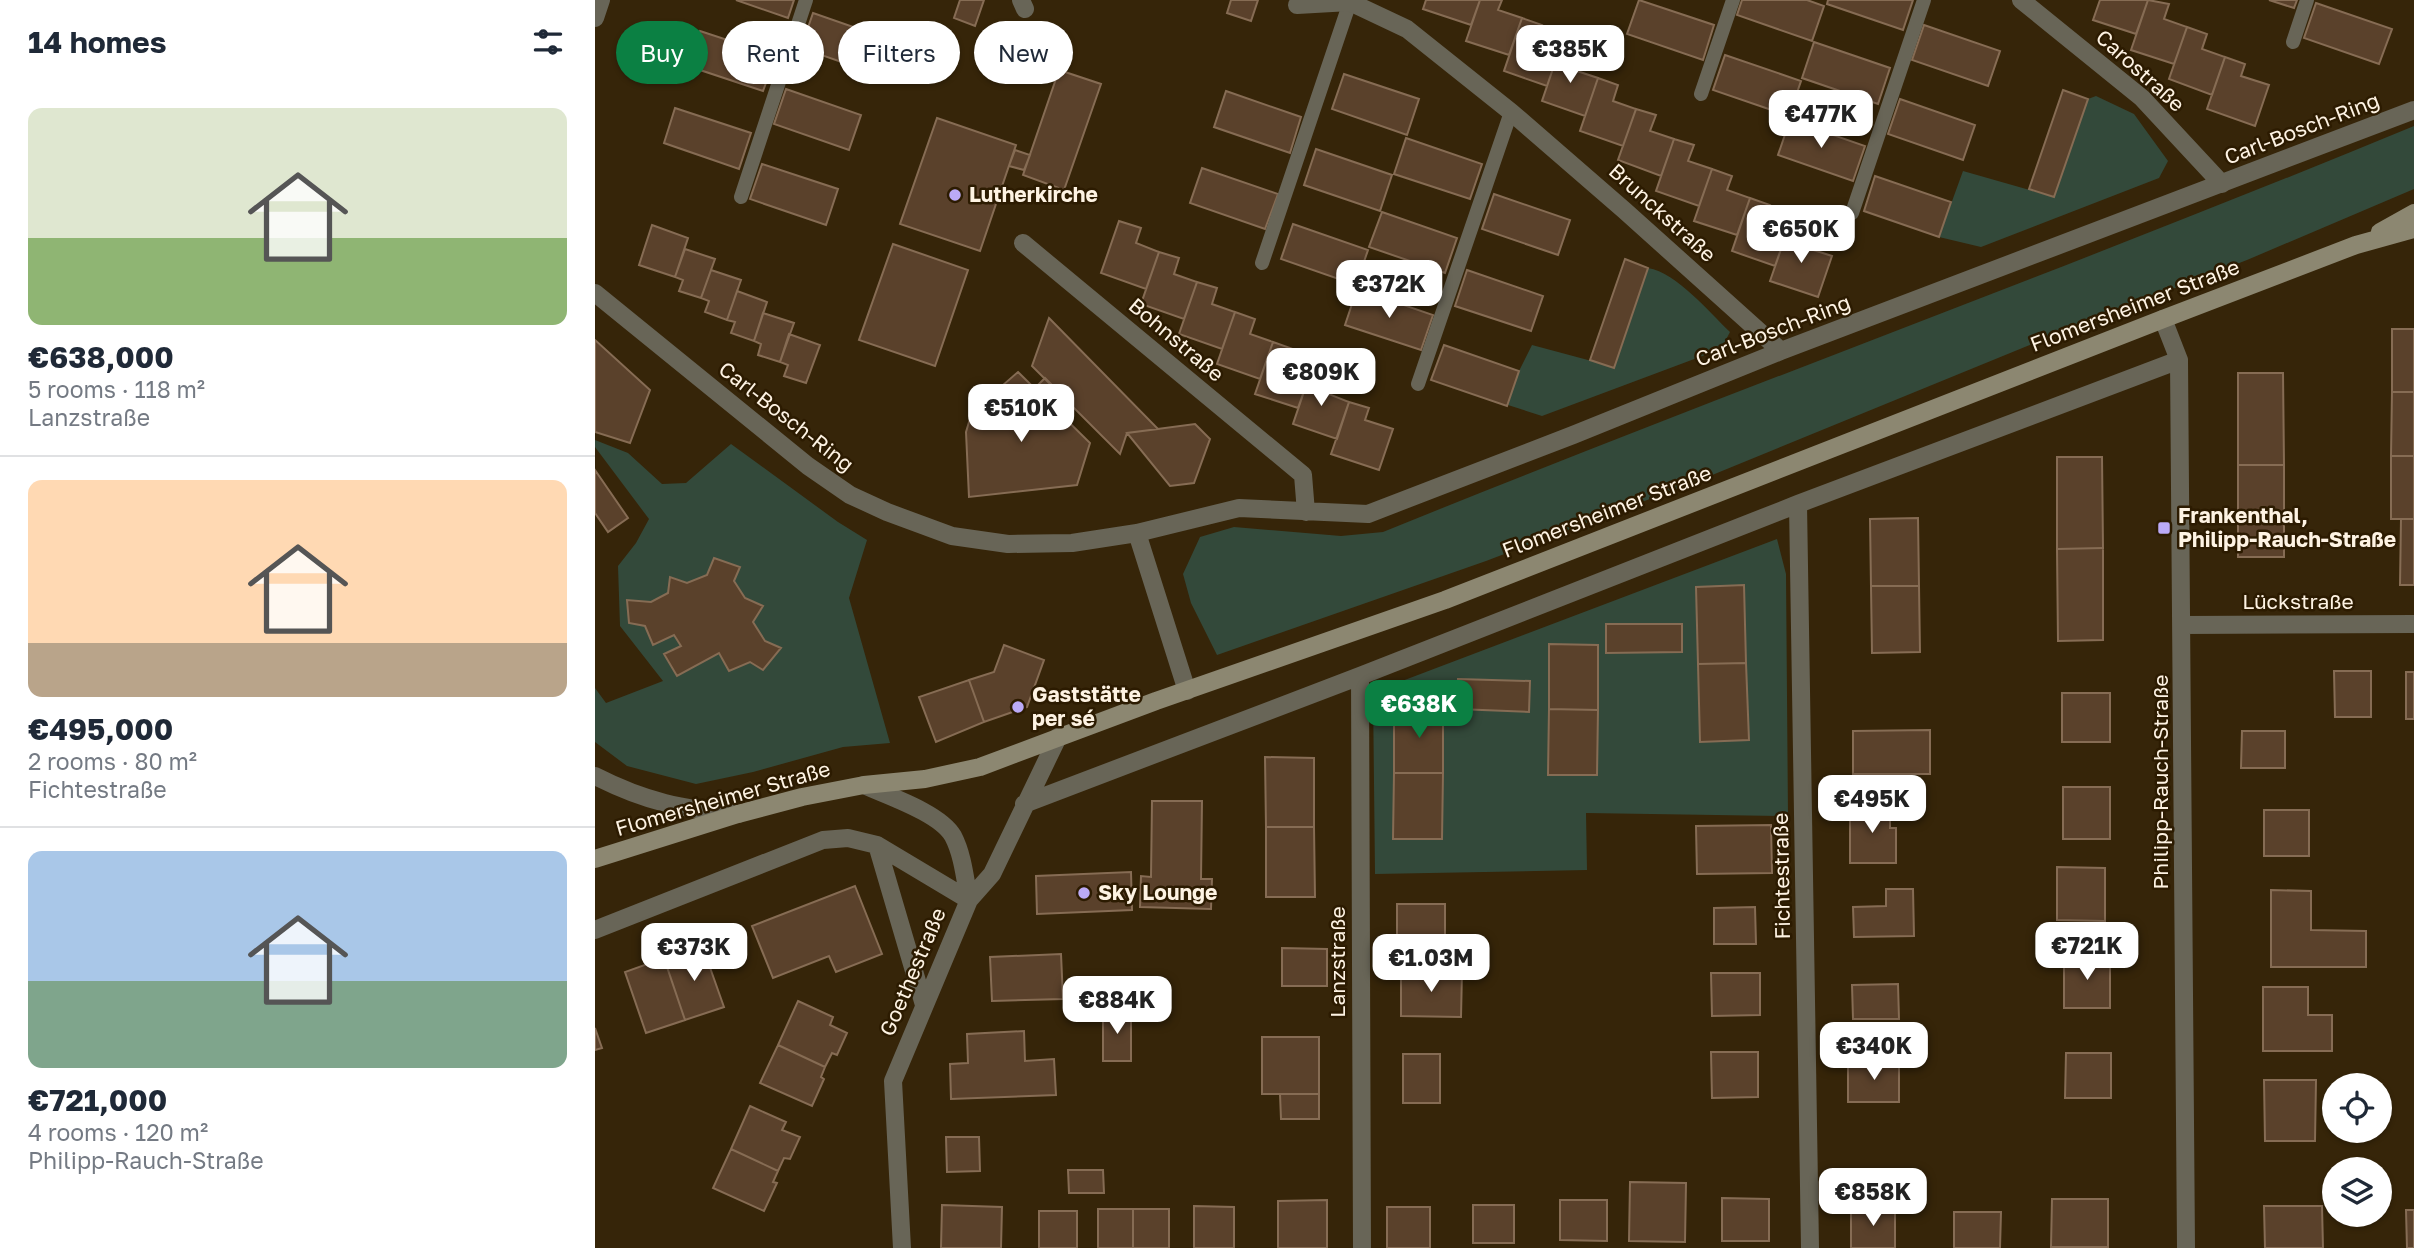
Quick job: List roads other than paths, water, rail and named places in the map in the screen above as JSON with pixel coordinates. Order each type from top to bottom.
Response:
[{"type":"main road","name":"Flomersheimer Straße","points":[[2356,246],[2414,213]]},
{"type":"main road","name":"Flomersheimer Straße","points":[[595,859],[803,797],[864,785],[925,779],[960,772],[1445,600],[2163,319],[2356,246],[2414,229]]},
{"type":"street","points":[[595,18],[601,0]]},
{"type":"street","name":"Carostraße","points":[[2021,0],[2142,98],[2222,184]]},
{"type":"street","name":"Brunckstraße","points":[[1297,5],[1350,2],[1407,29],[1510,112],[1624,210],[1781,351]]},
{"type":"street","name":"Carl-Bosch-Ring","points":[[595,293],[808,467],[850,495],[952,536],[1008,544],[1072,543],[1137,533],[1239,508],[1368,514],[1781,351],[2414,110]]},
{"type":"street","name":"Bohnstraße","points":[[1023,243],[1303,475],[1306,513]]},
{"type":"street","name":"Philipp-Rauch-Straße","points":[[2163,319],[2179,360],[2186,1248]]},
{"type":"street","points":[[1024,804],[1798,504],[2179,360]]},
{"type":"street","name":"Fichtestraße","points":[[1798,504],[1810,1248]]},
{"type":"street","points":[[1137,533],[1187,691]]},
{"type":"street","name":"Lückstraße","points":[[2182,625],[2414,624]]},
{"type":"street","name":"Lanzstraße","points":[[1360,676],[1361,1248]]},
{"type":"street","name":"Goethestraße","points":[[902,1248],[893,1081],[969,900],[992,874],[1058,737]]},
{"type":"street","points":[[595,776],[627,793],[667,805],[739,814]]},
{"type":"street","name":"Flomersheimer Straße","points":[[864,785],[936,819],[952,834],[960,855],[969,900]]},
{"type":"street","points":[[595,930],[823,840],[848,838],[877,845],[969,900]]},
{"type":"street","points":[[877,845],[924,1005]]},
{"type":"lane","points":[[741,197],[806,0]]},
{"type":"lane","points":[[1701,94],[1733,0]]},
{"type":"lane","points":[[1853,214],[1924,0]]},
{"type":"lane","points":[[2293,43],[2307,0]]},
{"type":"lane","points":[[1262,263],[1350,2]]},
{"type":"lane","points":[[1418,384],[1510,112]]},
{"type":"place","name":"Lutherkirche","points":[[955,195]]},
{"type":"place","name":"Frankenthal, Philipp-Rauch-Straße","points":[[2164,528]]},
{"type":"place","name":"Gaststätte per sé","points":[[1018,707]]},
{"type":"place","name":"Sky Lounge","points":[[1084,893]]}]
